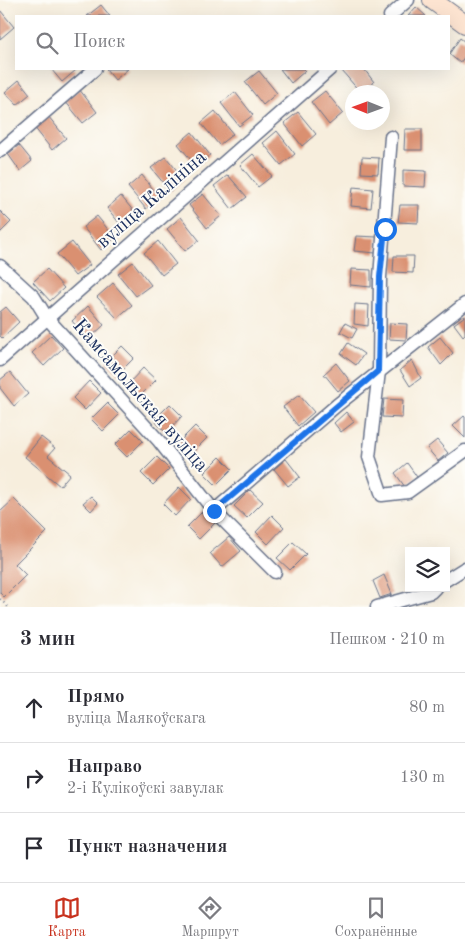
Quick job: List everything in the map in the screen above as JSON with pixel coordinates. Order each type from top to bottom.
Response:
[{"type":"street","points":[[391,15],[408,0]]},
{"type":"street","points":[[432,0],[465,24]]},
{"type":"street","points":[[0,151],[93,70]]},
{"type":"street","name":"вуліца Калініна","points":[[0,360],[329,70]]},
{"type":"street","points":[[391,137],[380,277],[378,371],[369,457],[382,495],[408,492],[465,451]]},
{"type":"street","name":"Камсамольская вуліца","points":[[0,266],[34,298],[47,318],[159,441],[214,511],[275,572]]},
{"type":"street","points":[[214,511],[378,371],[465,304]]},
{"type":"street","points":[[450,577],[465,568]]},
{"type":"street","points":[[377,607],[431,592]]},
{"type":"path","points":[[0,599],[8,607]]},
{"type":"building","points":[[101,5],[109,15],[88,15]]},
{"type":"building","points":[[416,7],[425,15],[409,15]]},
{"type":"building","points":[[0,10],[14,27],[0,39]]},
{"type":"building","points":[[460,38],[465,42],[465,56],[460,63],[450,55]]},
{"type":"building","points":[[52,70],[76,70],[62,82]]},
{"type":"building","points":[[107,70],[127,70],[115,80]]},
{"type":"building","points":[[281,70],[305,71],[291,83]]},
{"type":"building","points":[[365,70],[374,82],[370,85],[354,85],[342,71]]},
{"type":"building","points":[[259,71],[277,93],[263,105],[245,82]]},
{"type":"building","points":[[19,80],[30,94],[17,105],[5,92]]},
{"type":"building","points":[[79,89],[97,112],[83,123],[65,101]]},
{"type":"building","points":[[325,91],[343,113],[329,125],[311,102]]},
{"type":"building","points":[[235,92],[253,115],[239,126],[221,103]]},
{"type":"building","points":[[215,111],[233,134],[219,145],[201,123]]},
{"type":"building","points":[[298,112],[316,134],[302,146],[284,123]]},
{"type":"building","points":[[48,116],[66,138],[52,150],[34,127]]},
{"type":"building","points":[[405,129],[422,129],[422,150],[404,150]]},
{"type":"building","points":[[277,131],[295,154],[281,165],[263,143]]},
{"type":"building","points":[[192,132],[210,155],[196,166],[178,144]]},
{"type":"building","points":[[19,145],[32,161],[20,171],[8,154]]},
{"type":"building","points":[[253,154],[272,176],[258,187],[240,165]]},
{"type":"building","points":[[166,157],[184,179],[170,191],[151,168]]},
{"type":"building","points":[[362,157],[379,158],[378,174],[361,173]]},
{"type":"building","points":[[403,170],[426,171],[425,187],[403,186]]},
{"type":"building","points":[[142,175],[160,198],[146,209],[128,187]]},
{"type":"building","points":[[228,175],[247,197],[232,209],[214,186]]},
{"type":"building","points":[[353,187],[373,189],[371,208],[351,206]]},
{"type":"building","points":[[203,194],[221,216],[207,228],[189,205]]},
{"type":"building","points":[[121,196],[140,219],[125,230],[107,208]]},
{"type":"building","points":[[400,205],[419,205],[418,223],[398,222]]},
{"type":"building","points":[[0,211],[11,222],[0,233]]},
{"type":"building","points":[[97,216],[115,238],[101,250],[83,227]]},
{"type":"building","points":[[181,217],[199,240],[185,251],[167,229]]},
{"type":"building","points":[[356,236],[377,237],[376,253],[354,251]]},
{"type":"building","points":[[158,241],[176,264],[162,275],[144,253]]},
{"type":"building","points":[[72,242],[90,265],[75,276],[57,254]]},
{"type":"building","points":[[394,256],[414,256],[413,273],[393,272]]},
{"type":"building","points":[[133,262],[151,285],[136,296],[118,274]]},
{"type":"building","points":[[47,269],[64,288],[50,301],[33,282]]},
{"type":"building","points":[[351,269],[371,270],[371,287],[350,285]]},
{"type":"building","points":[[113,283],[132,305],[117,318],[97,297]]},
{"type":"building","points":[[355,304],[369,305],[368,326],[354,324]]},
{"type":"building","points":[[88,306],[104,325],[88,340],[72,321]]},
{"type":"building","points":[[6,307],[19,322],[2,338],[0,336],[0,312]]},
{"type":"building","points":[[465,316],[465,334],[463,336],[454,324]]},
{"type":"building","points":[[345,323],[357,329],[352,338],[340,332]]},
{"type":"building","points":[[390,323],[407,324],[406,340],[389,339]]},
{"type":"building","points":[[51,335],[63,348],[44,366],[32,353]]},
{"type":"building","points":[[440,337],[453,353],[441,365],[428,347]]},
{"type":"building","points":[[348,343],[364,354],[356,365],[341,354]]},
{"type":"building","points":[[122,346],[134,358],[118,374],[106,362]]},
{"type":"building","points":[[412,360],[421,378],[410,386],[400,370]]},
{"type":"building","points":[[336,363],[350,381],[338,391],[324,374]]},
{"type":"building","points":[[143,368],[156,380],[140,396],[128,384]]},
{"type":"building","points":[[10,372],[28,394],[14,406],[0,388],[0,380]]},
{"type":"building","points":[[89,381],[101,393],[85,410],[73,398]]},
{"type":"building","points":[[299,395],[314,412],[298,426],[283,407]]},
{"type":"building","points":[[384,399],[403,400],[402,418],[382,417]]},
{"type":"building","points":[[107,403],[119,415],[103,431],[91,419]]},
{"type":"building","points":[[170,404],[182,416],[166,433],[154,420]]},
{"type":"building","points":[[346,412],[354,422],[341,432],[334,423]]},
{"type":"building","points":[[465,417],[465,438],[453,426]]},
{"type":"building","points":[[195,426],[207,438],[191,454],[179,442]]},
{"type":"building","points":[[131,429],[143,441],[127,457],[115,445]]},
{"type":"building","points":[[41,437],[55,448],[48,456],[70,474],[60,486],[25,457]]},
{"type":"building","points":[[437,440],[448,453],[438,461],[427,448]]},
{"type":"building","points":[[157,457],[169,469],[153,485],[141,473]]},
{"type":"building","points":[[220,457],[232,469],[216,485],[204,473]]},
{"type":"building","points":[[286,459],[300,477],[288,486],[274,469]]},
{"type":"building","points":[[407,463],[417,477],[405,487],[395,473]]},
{"type":"building","points":[[179,487],[191,499],[175,516],[163,504]]},
{"type":"building","points":[[250,490],[263,502],[247,518],[234,506]]},
{"type":"building","points":[[91,496],[98,503],[91,511],[83,503]]},
{"type":"building","points":[[14,499],[47,532],[15,564],[26,575],[4,597],[0,593],[0,512]]},
{"type":"building","points":[[203,511],[215,523],[199,539],[187,527]]},
{"type":"building","points":[[272,515],[284,527],[268,544],[256,532]]},
{"type":"building","points":[[229,537],[241,551],[222,567],[210,553]]},
{"type":"building","points":[[293,542],[306,554],[290,570],[277,558]]},
{"type":"building","points":[[384,575],[392,594],[380,598],[373,581]]},
{"type":"route","points":[[214,511],[378,371],[380,277],[385,229]]}]
